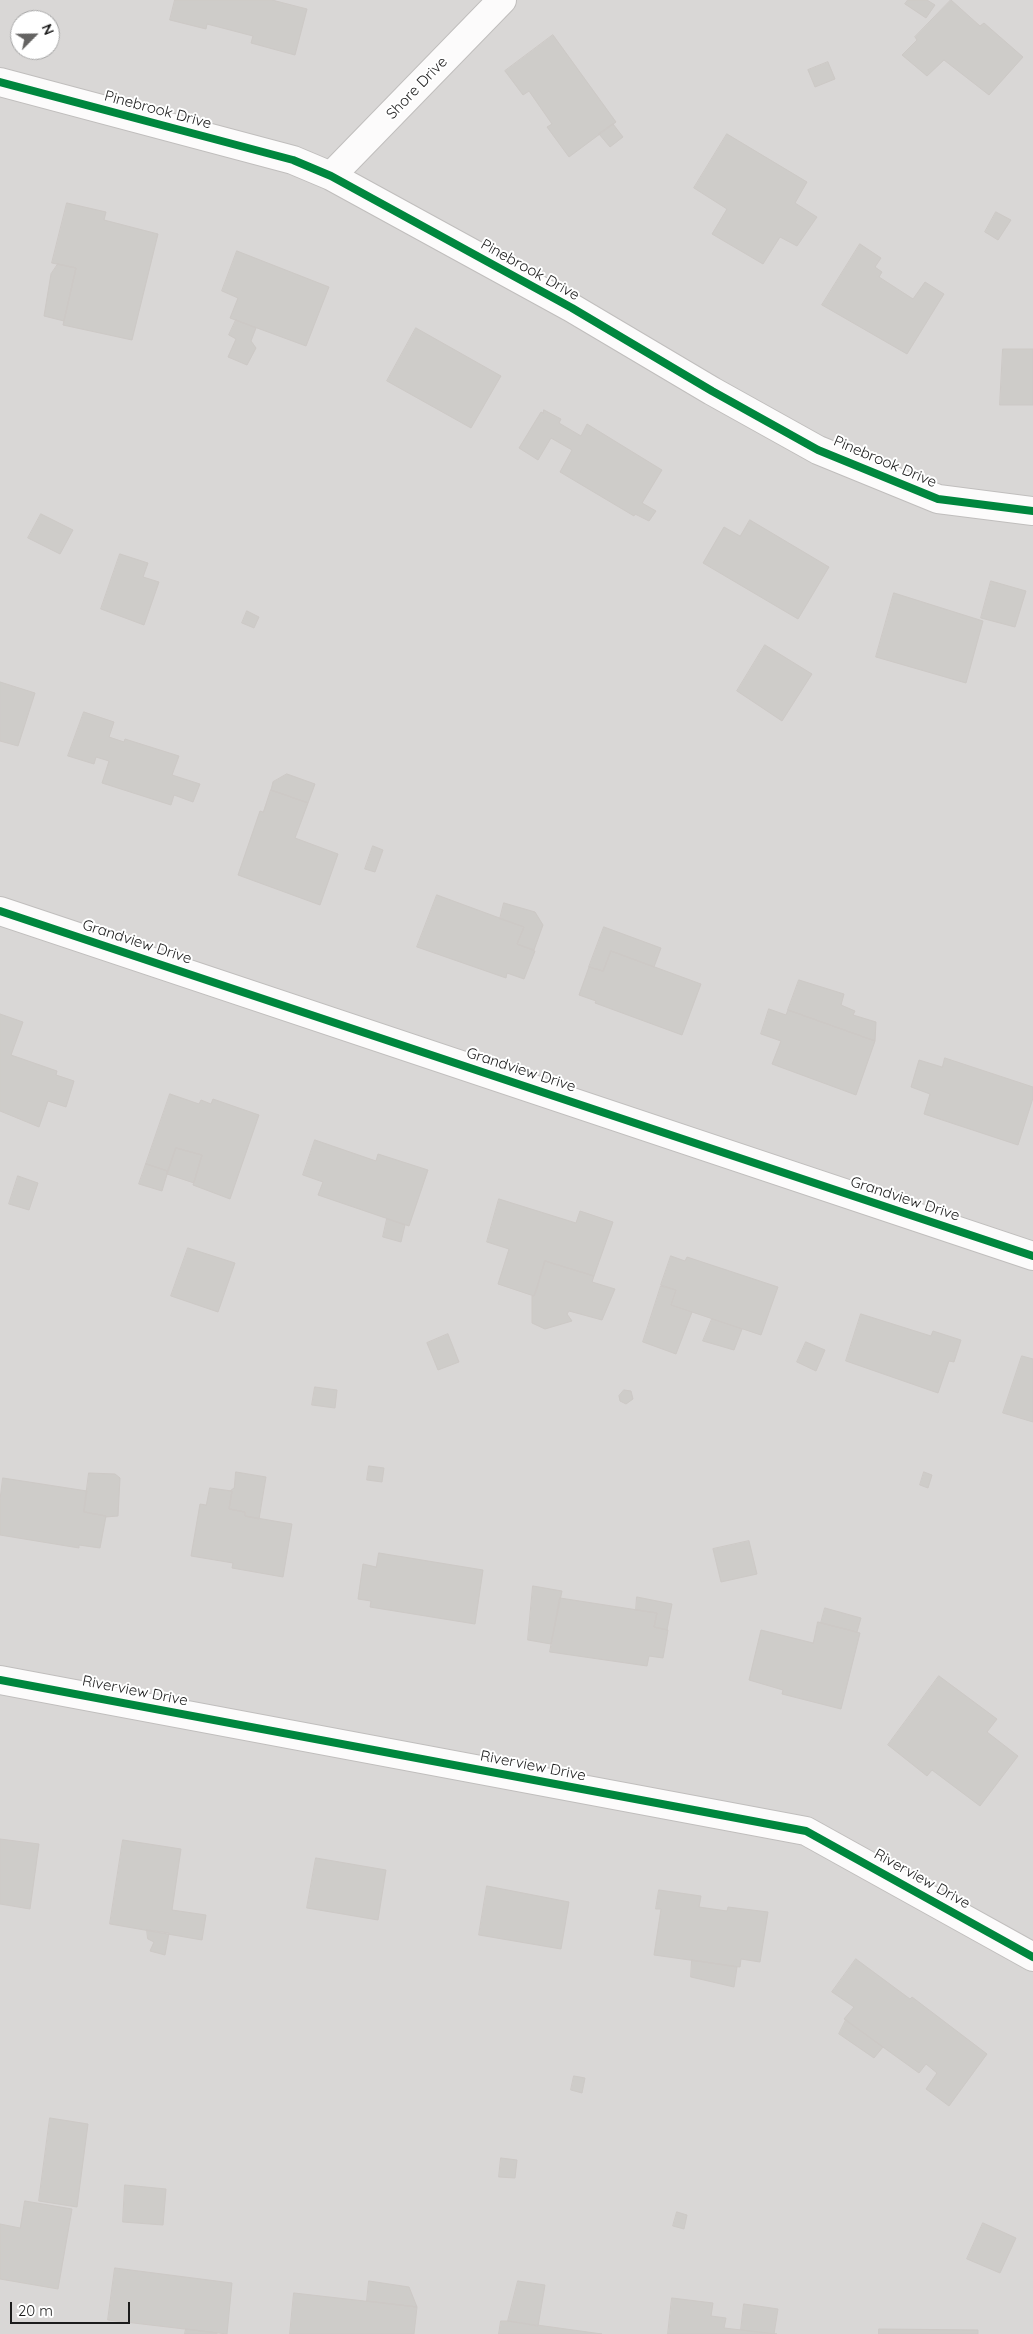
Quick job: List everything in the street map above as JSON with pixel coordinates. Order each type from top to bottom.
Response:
[{"type":"street","name":"Shore Drive","points":[[331,176],[502,0]]},
{"type":"street","name":"Pinebrook Drive","points":[[0,82],[293,160],[331,176],[572,308],[712,391],[818,450],[938,499],[1033,511]]},
{"type":"street","name":"Grandview Drive","points":[[0,911],[1033,1256]]},
{"type":"street","name":"Riverview Drive","points":[[0,1680],[806,1831],[1033,1957]]},
{"type":"shaded area","points":[[0,0],[1033,0],[1033,2334],[0,2334]]},
{"type":"building","points":[[175,0],[272,0],[307,9],[295,55],[251,43],[253,36],[207,24],[206,29],[170,20]]},
{"type":"building","points":[[908,0],[927,0],[935,5],[926,18],[905,4]]},
{"type":"building","points":[[951,0],[980,26],[984,23],[1023,57],[989,95],[944,60],[927,76],[902,55],[917,40],[915,37]]},
{"type":"building","points":[[553,35],[616,122],[569,157],[547,127],[552,124],[529,91],[523,95],[505,71]]},
{"type":"building","points":[[828,62],[835,79],[815,87],[808,70]]},
{"type":"building","points":[[613,124],[623,137],[610,147],[599,134]]},
{"type":"building","points":[[727,134],[807,182],[795,203],[817,217],[797,246],[780,237],[763,264],[712,234],[727,209],[694,188]]},
{"type":"building","points":[[67,203],[106,212],[104,220],[158,234],[132,340],[63,325],[76,268],[52,263]]},
{"type":"building","points":[[996,212],[1011,220],[998,240],[985,232]]},
{"type":"building","points":[[860,244],[881,258],[875,267],[882,272],[879,277],[913,299],[925,282],[944,294],[907,354],[822,305]]},
{"type":"building","points":[[237,251],[329,287],[306,346],[230,318],[238,298],[222,291]]},
{"type":"building","points":[[58,264],[76,268],[64,321],[44,316],[51,274]]},
{"type":"building","points":[[236,320],[256,328],[251,341],[256,348],[247,365],[228,357],[236,339],[229,335]]},
{"type":"building","points":[[416,328],[501,376],[471,428],[387,381]]},
{"type":"building","points":[[1003,349],[1033,349],[1033,405],[1000,405]]},
{"type":"building","points":[[544,410],[561,419],[559,423],[581,436],[587,424],[662,470],[642,503],[656,511],[649,521],[635,514],[634,516],[560,472],[572,450],[551,438],[538,460],[519,448]]},
{"type":"building","points":[[41,514],[73,530],[60,554],[28,538]]},
{"type":"building","points":[[750,520],[829,567],[798,619],[703,563],[724,527],[740,536]]},
{"type":"building","points":[[120,554],[148,563],[143,577],[159,582],[144,625],[101,609]]},
{"type":"building","points":[[991,581],[1026,591],[1015,627],[981,618]]},
{"type":"building","points":[[894,593],[983,621],[966,683],[876,657]]},
{"type":"building","points":[[247,611],[259,617],[254,628],[242,623]]},
{"type":"building","points":[[765,645],[812,674],[782,721],[737,691]]},
{"type":"building","points":[[0,682],[35,693],[18,746],[0,741]]},
{"type":"building","points":[[84,712],[114,722],[109,737],[124,742],[125,739],[179,756],[172,775],[200,784],[193,802],[174,795],[171,805],[102,783],[109,761],[96,757],[94,764],[68,756]]},
{"type":"building","points":[[287,774],[315,784],[308,803],[271,790],[273,782]]},
{"type":"building","points":[[271,790],[308,803],[295,838],[338,854],[320,905],[238,875],[260,811],[263,812]]},
{"type":"building","points":[[373,846],[383,850],[375,872],[365,869]]},
{"type":"building","points":[[437,895],[524,927],[517,944],[535,951],[524,979],[507,973],[506,978],[417,947]]},
{"type":"building","points":[[504,903],[535,912],[543,925],[534,950],[517,944],[524,927],[500,919]]},
{"type":"building","points":[[604,927],[661,948],[654,967],[611,951],[603,971],[589,967]]},
{"type":"building","points":[[611,951],[701,984],[682,1035],[595,1003],[596,1001],[579,995],[589,967],[603,971]]},
{"type":"building","points":[[799,980],[844,994],[841,1005],[855,1011],[853,1015],[876,1022],[875,1041],[788,1010]]},
{"type":"building","points":[[769,1009],[786,1015],[788,1010],[875,1041],[856,1095],[772,1064],[781,1041],[761,1034]]},
{"type":"building","points":[[0,1014],[23,1022],[11,1055],[57,1071],[56,1075],[74,1081],[66,1107],[48,1101],[39,1127],[0,1111]]},
{"type":"building","points":[[945,1058],[1033,1087],[1033,1098],[1018,1145],[924,1114],[930,1094],[911,1087],[919,1060],[942,1067]]},
{"type":"building","points":[[170,1094],[199,1104],[201,1100],[211,1104],[213,1099],[259,1115],[230,1199],[193,1185],[202,1155],[176,1148],[168,1171],[146,1164]]},
{"type":"building","points":[[315,1140],[376,1161],[378,1154],[428,1170],[409,1226],[318,1195],[323,1182],[303,1175]]},
{"type":"building","points":[[176,1148],[202,1155],[194,1183],[167,1174]]},
{"type":"building","points":[[146,1164],[168,1171],[162,1191],[139,1184]]},
{"type":"building","points":[[18,1176],[38,1183],[29,1210],[9,1204]]},
{"type":"building","points":[[499,1199],[576,1223],[580,1211],[613,1222],[594,1276],[545,1261],[534,1296],[498,1284],[509,1249],[487,1242]]},
{"type":"building","points":[[387,1219],[405,1225],[401,1242],[383,1237]]},
{"type":"building","points":[[188,1248],[235,1263],[218,1312],[171,1296]]},
{"type":"building","points":[[671,1256],[685,1261],[687,1257],[778,1287],[761,1335],[671,1305],[676,1290],[661,1285]]},
{"type":"building","points":[[545,1261],[594,1276],[592,1282],[615,1289],[602,1320],[569,1311],[567,1314],[572,1321],[545,1329],[532,1323],[532,1296],[536,1292]]},
{"type":"building","points":[[661,1286],[676,1290],[671,1305],[692,1312],[676,1354],[643,1342]]},
{"type":"building","points":[[861,1314],[931,1336],[933,1331],[961,1340],[954,1362],[949,1361],[938,1393],[846,1361]]},
{"type":"building","points":[[712,1319],[742,1329],[734,1350],[703,1341]]},
{"type":"building","points":[[448,1334],[459,1362],[438,1370],[427,1343]]},
{"type":"building","points":[[806,1342],[825,1350],[816,1371],[797,1362]]},
{"type":"building","points":[[1022,1356],[1033,1359],[1033,1422],[1003,1413]]},
{"type":"building","points":[[315,1387],[337,1390],[335,1408],[312,1405]]},
{"type":"building","points":[[624,1390],[631,1391],[633,1399],[626,1404],[620,1401],[619,1396]]},
{"type":"building","points":[[369,1466],[384,1468],[382,1482],[367,1480]]},
{"type":"building","points":[[236,1472],[266,1477],[259,1519],[245,1516],[245,1512],[229,1509],[232,1491],[230,1491],[234,1488]]},
{"type":"building","points":[[924,1472],[932,1475],[928,1488],[920,1485]]},
{"type":"building","points":[[89,1473],[115,1474],[120,1478],[118,1516],[105,1517],[84,1512]]},
{"type":"building","points":[[3,1478],[87,1491],[84,1512],[106,1516],[100,1548],[79,1545],[79,1548],[0,1535],[0,1500]]},
{"type":"building","points":[[210,1488],[232,1491],[229,1509],[245,1512],[245,1516],[292,1524],[283,1577],[232,1568],[233,1563],[191,1556],[200,1504],[206,1505]]},
{"type":"building","points":[[749,1541],[757,1574],[721,1582],[713,1549]]},
{"type":"building","points":[[379,1553],[483,1570],[475,1624],[370,1607],[371,1601],[358,1599],[363,1564],[376,1567]]},
{"type":"building","points":[[533,1586],[562,1591],[551,1644],[528,1640]]},
{"type":"building","points":[[637,1597],[672,1604],[667,1630],[654,1627],[657,1613],[636,1610]]},
{"type":"building","points":[[560,1598],[657,1613],[654,1627],[668,1630],[663,1658],[649,1656],[647,1666],[550,1652]]},
{"type":"building","points":[[825,1608],[861,1618],[857,1632],[821,1623]]},
{"type":"building","points":[[818,1622],[860,1633],[841,1709],[782,1694],[783,1690],[749,1680],[761,1630],[813,1643]]},
{"type":"building","points":[[939,1676],[997,1719],[987,1732],[1018,1756],[980,1806],[932,1770],[927,1776],[888,1745]]},
{"type":"building","points":[[0,1839],[39,1844],[30,1909],[0,1904]]},
{"type":"building","points":[[123,1840],[181,1849],[172,1910],[206,1915],[202,1940],[110,1924]]},
{"type":"building","points":[[316,1858],[386,1870],[378,1920],[307,1908]]},
{"type":"building","points":[[487,1886],[569,1902],[561,1949],[479,1935]]},
{"type":"building","points":[[659,1890],[701,1896],[699,1907],[727,1911],[728,1907],[768,1912],[760,1962],[741,1959],[740,1967],[654,1955],[661,1909],[656,1909]]},
{"type":"building","points":[[147,1930],[169,1933],[165,1955],[150,1951],[154,1942],[148,1939]]},
{"type":"building","points":[[856,1959],[910,1999],[912,1997],[987,2054],[949,2106],[926,2089],[937,2073],[926,2064],[919,2073],[844,2019],[854,2007],[832,1992]]},
{"type":"building","points":[[692,1960],[737,1967],[734,1987],[691,1977]]},
{"type":"building","points":[[846,2020],[883,2047],[874,2058],[839,2034]]},
{"type":"building","points":[[574,2076],[585,2078],[582,2093],[571,2090]]},
{"type":"building","points":[[50,2118],[88,2124],[77,2207],[39,2201]]},
{"type":"building","points":[[501,2158],[517,2160],[515,2178],[499,2177]]},
{"type":"building","points":[[125,2185],[166,2189],[163,2225],[123,2222]]},
{"type":"building","points":[[25,2201],[72,2209],[58,2289],[0,2279],[0,2224],[20,2228]]},
{"type":"building","points":[[677,2212],[687,2215],[684,2229],[673,2226]]},
{"type":"building","points":[[983,2223],[1016,2238],[1000,2273],[967,2259]]},
{"type":"building","points":[[115,2268],[232,2283],[227,2334],[108,2320]]},
{"type":"building","points":[[369,2281],[409,2287],[417,2307],[367,2301]]},
{"type":"building","points":[[518,2281],[545,2285],[538,2326],[508,2321]]},
{"type":"building","points":[[294,2293],[417,2307],[414,2334],[290,2334]]},
{"type":"building","points":[[672,2298],[713,2303],[711,2316],[726,2318],[724,2328],[777,2334],[668,2334]]},
{"type":"building","points":[[744,2304],[778,2309],[774,2334],[741,2330]]},
{"type":"building","points":[[501,2321],[508,2321],[602,2334],[499,2334]]},
{"type":"building","points":[[186,2329],[217,2333],[217,2334],[185,2334]]},
{"type":"building","points":[[879,2329],[978,2330],[978,2334],[879,2334]]},
{"type":"cycle path","points":[[0,82],[293,160],[331,176],[572,308],[712,391],[818,450],[938,499],[1033,511]]},
{"type":"cycle path","points":[[0,911],[1033,1256]]},
{"type":"cycle path","points":[[0,1680],[806,1831],[1033,1957]]}]
